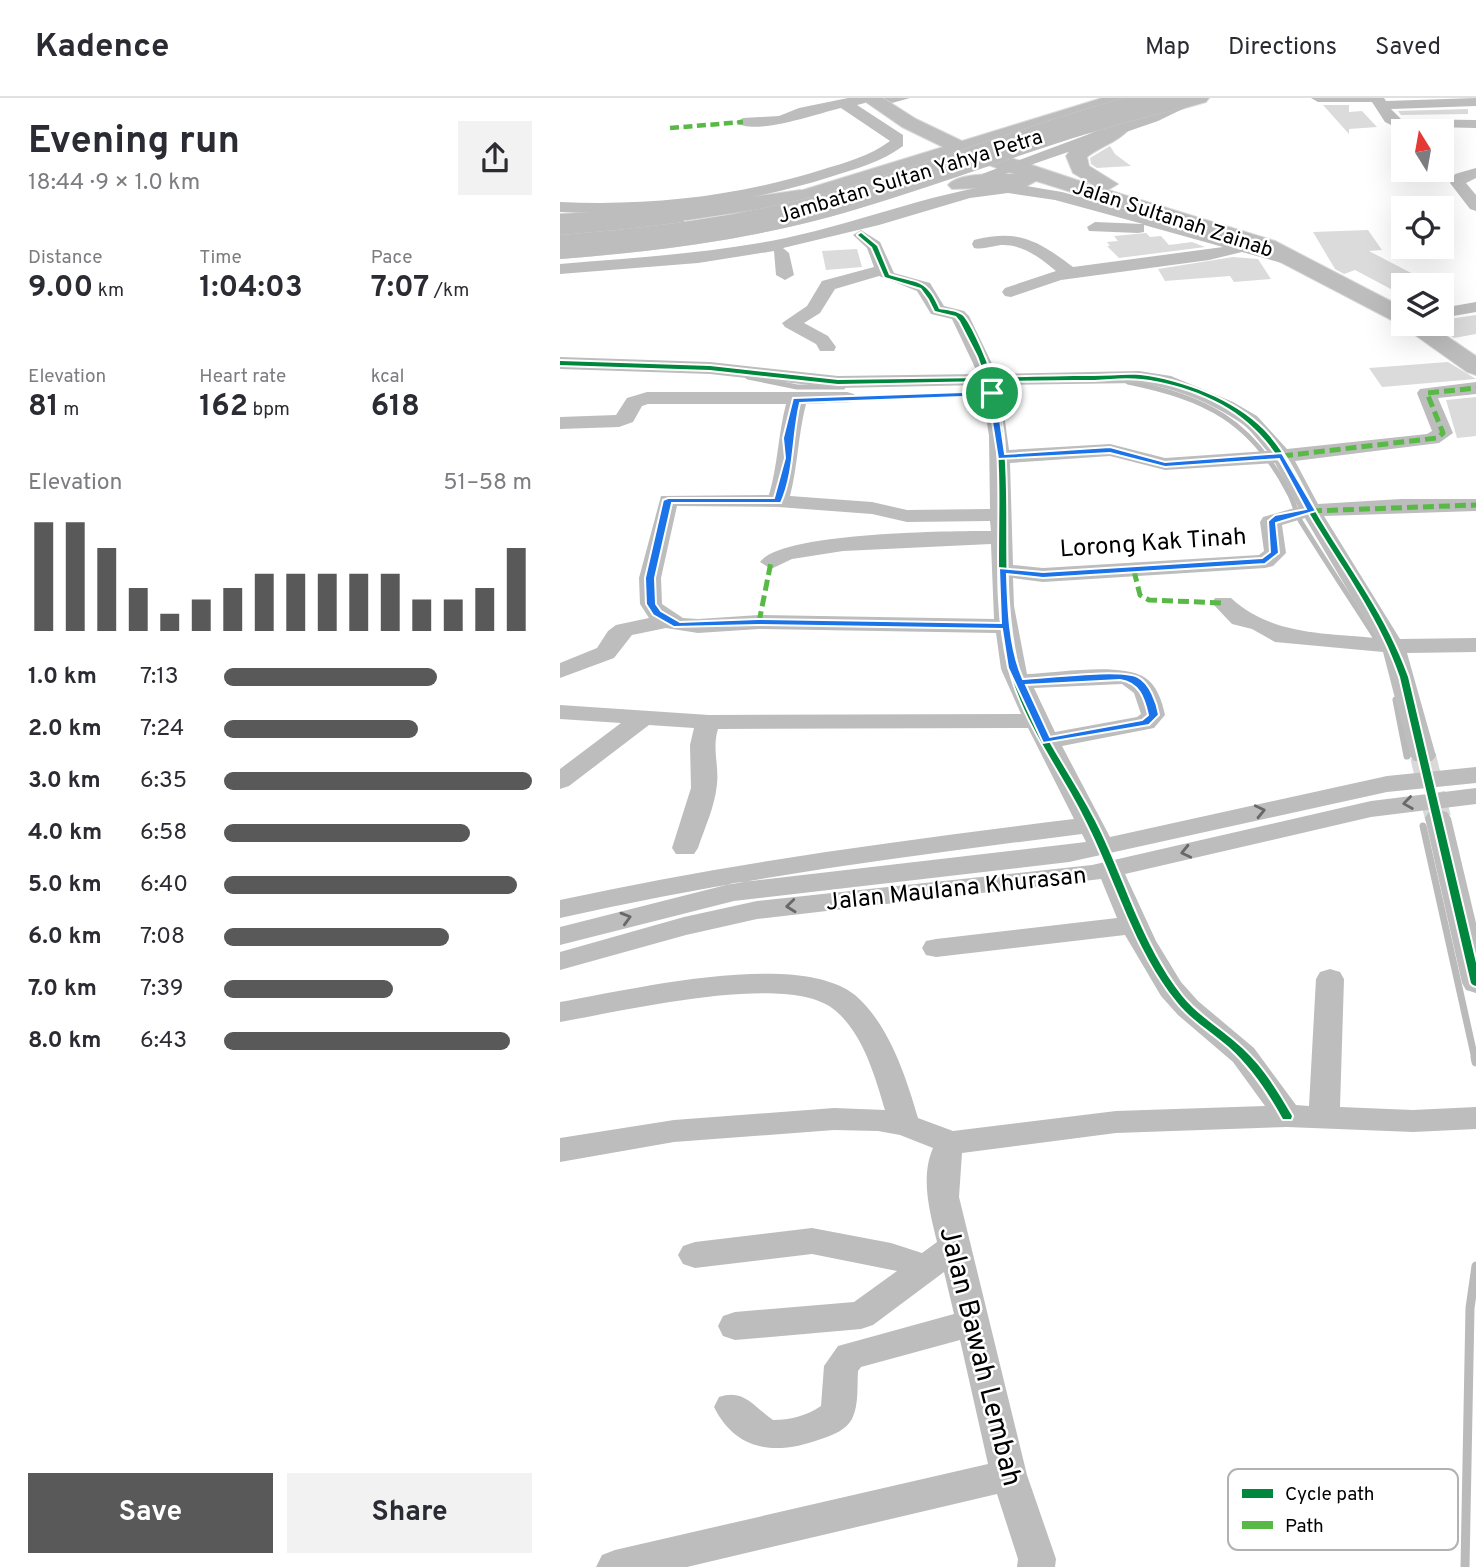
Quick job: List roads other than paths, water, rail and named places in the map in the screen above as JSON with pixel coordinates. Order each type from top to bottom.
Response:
[{"type":"highway","name":"Jambatan Sultan Yahya Petra","points":[[560,227],[691,220],[785,205],[842,190],[1087,110],[1139,98]]},
{"type":"highway","name":"Jambatan Sultan Yahya Petra","points":[[560,247],[676,236],[792,214],[853,198],[1110,113],[1173,98]]},
{"type":"highway","points":[[560,221],[652,217],[800,197]]},
{"type":"highway","points":[[560,254],[686,243],[816,218],[878,202]]},
{"type":"main road","points":[[869,98],[948,119]]},
{"type":"main road","points":[[560,235],[720,219],[861,178],[971,137],[1122,98]]},
{"type":"main road","points":[[560,235],[710,229],[878,202],[1015,161],[1088,132],[1199,98]]},
{"type":"main road","points":[[861,178],[914,146],[916,134],[901,105]]},
{"type":"main road","name":"Jalan Sultanah Zainab","points":[[901,105],[971,137],[1015,161],[1263,233],[1391,302]]},
{"type":"main road","points":[[1045,120],[1029,128],[1029,132],[1050,137],[1088,132]]},
{"type":"main road","points":[[1109,190],[1080,169],[1076,156],[1092,142],[1118,130]]},
{"type":"main road","points":[[959,185],[989,180],[1019,180],[1109,190]]},
{"type":"main road","name":"Jalan Sultanah Zainab","points":[[1109,190],[1178,223],[1257,242],[1391,311]]},
{"type":"main road","points":[[1431,336],[1476,367]]},
{"type":"main road","points":[[1445,336],[1476,357]]},
{"type":"street","points":[[740,115],[782,120],[804,111],[869,98]]},
{"type":"street","points":[[560,261],[687,250],[774,236],[859,216],[959,185],[1015,161],[1118,130],[1199,98]]},
{"type":"street","points":[[1318,98],[1476,102]]},
{"type":"street","points":[[1380,101],[1390,119],[1398,123],[1476,124]]},
{"type":"street","points":[[560,207],[635,209],[733,199],[818,176],[898,143],[898,138],[845,104]]},
{"type":"street","points":[[827,108],[851,119],[891,148]]},
{"type":"street","points":[[1476,173],[1461,177],[1458,183],[1476,206]]},
{"type":"street","points":[[560,275],[664,269],[781,253],[861,235],[978,198],[1016,192]]},
{"type":"street","points":[[560,269],[698,258],[772,246],[873,222],[968,193],[1016,192],[1056,195],[1178,223],[1240,248],[1302,263]]},
{"type":"street","points":[[1095,227],[1178,223]]},
{"type":"street","points":[[560,909],[661,885],[806,860],[1095,832],[1042,731],[1013,668],[1006,626],[1001,457],[990,383],[963,320],[958,315],[937,310],[929,289],[923,284],[887,276],[882,270],[874,246],[861,235]]},
{"type":"street","points":[[980,244],[1011,239],[1029,243],[1071,274]]},
{"type":"street","points":[[1011,292],[1020,287],[1071,274],[1240,248]]},
{"type":"street","points":[[781,253],[785,275]]},
{"type":"street","points":[[827,347],[822,340],[791,323],[814,309],[828,285],[882,270]]},
{"type":"street","points":[[1454,311],[1476,307]]},
{"type":"street","points":[[560,363],[710,368],[838,383],[990,383]]},
{"type":"street","points":[[560,423],[620,421],[626,418],[634,402],[647,398],[796,400],[990,383],[1119,376],[1164,380],[1226,406],[1250,420],[1282,456],[1301,512],[1393,646],[1423,756]]},
{"type":"street","points":[[1001,457],[1110,450],[1160,464],[1282,456],[1437,438],[1443,433],[1427,393],[1476,388]]},
{"type":"street","points":[[778,501],[789,458],[788,438],[796,400]]},
{"type":"street","points":[[666,621],[651,604],[649,591],[668,500],[778,501],[872,508],[907,516],[1003,526]]},
{"type":"street","points":[[1301,512],[1476,505]]},
{"type":"street","name":"Lorong Kak Tinah","points":[[1003,570],[1043,575],[1265,561],[1275,553],[1271,523],[1301,512]]},
{"type":"street","points":[[771,562],[786,553],[1003,526]]},
{"type":"street","points":[[1223,603],[1240,619],[1259,624],[1283,637],[1393,646],[1476,645]]},
{"type":"street","points":[[560,671],[607,653],[616,636],[624,630],[666,621],[698,626],[758,622],[1006,626]]},
{"type":"street","points":[[560,712],[709,722],[1042,731],[1146,723],[1153,715],[1143,687],[1135,680],[1120,677],[1020,682]]},
{"type":"street","points":[[560,781],[642,719]]},
{"type":"street","points":[[685,848],[705,780],[700,749],[702,735],[709,722]]},
{"type":"street","name":"Jalan Maulana Khurasan","points":[[560,936],[673,905],[734,892],[1069,854],[1387,784],[1476,775]]},
{"type":"street","name":"Jalan Maulana Khurasan","points":[[560,961],[684,926],[757,910],[1059,879],[1381,808],[1476,796]]},
{"type":"street","points":[[1437,818],[1476,984]]},
{"type":"street","points":[[1112,874],[1135,925],[1182,1003],[1235,1046],[1264,1077],[1287,1116]]},
{"type":"street","points":[[936,948],[1135,925]]},
{"type":"street","points":[[1324,1118],[1330,979]]},
{"type":"street","points":[[560,1012],[741,986],[808,987],[832,993],[854,1012],[881,1056],[895,1089],[905,1125]]},
{"type":"street","points":[[560,1150],[674,1131],[761,1122],[878,1120],[905,1125],[951,1143],[1116,1122],[1287,1116],[1413,1121],[1471,1118]]},
{"type":"street","name":"Jalan Bawah Lembah","points":[[951,1143],[942,1176],[943,1197],[1009,1475],[1037,1559],[1036,1567]]},
{"type":"street","points":[[695,1255],[812,1241],[891,1255],[926,1268]]},
{"type":"street","points":[[735,1326],[856,1317],[955,1247]]},
{"type":"street","points":[[732,1407],[768,1434],[783,1434],[822,1424],[838,1411],[841,1366],[850,1356],[972,1323]]},
{"type":"street","points":[[615,1567],[1009,1475]]},
{"type":"waterway","points":[[748,377],[797,387],[843,387]]},
{"type":"waterway","points":[[1128,382],[1156,388],[1203,405],[1224,416],[1259,447],[1289,493],[1301,522],[1380,645]]},
{"type":"waterway","points":[[1396,700],[1407,756]]},
{"type":"waterway","points":[[1423,826],[1475,1059]]},
{"type":"waterway","points":[[1475,1057],[1476,1062]]},
{"type":"waterway","points":[[1465,1567],[1470,1308],[1476,1266]]},
{"type":"tunnel","points":[[1423,756],[1438,818]]}]
